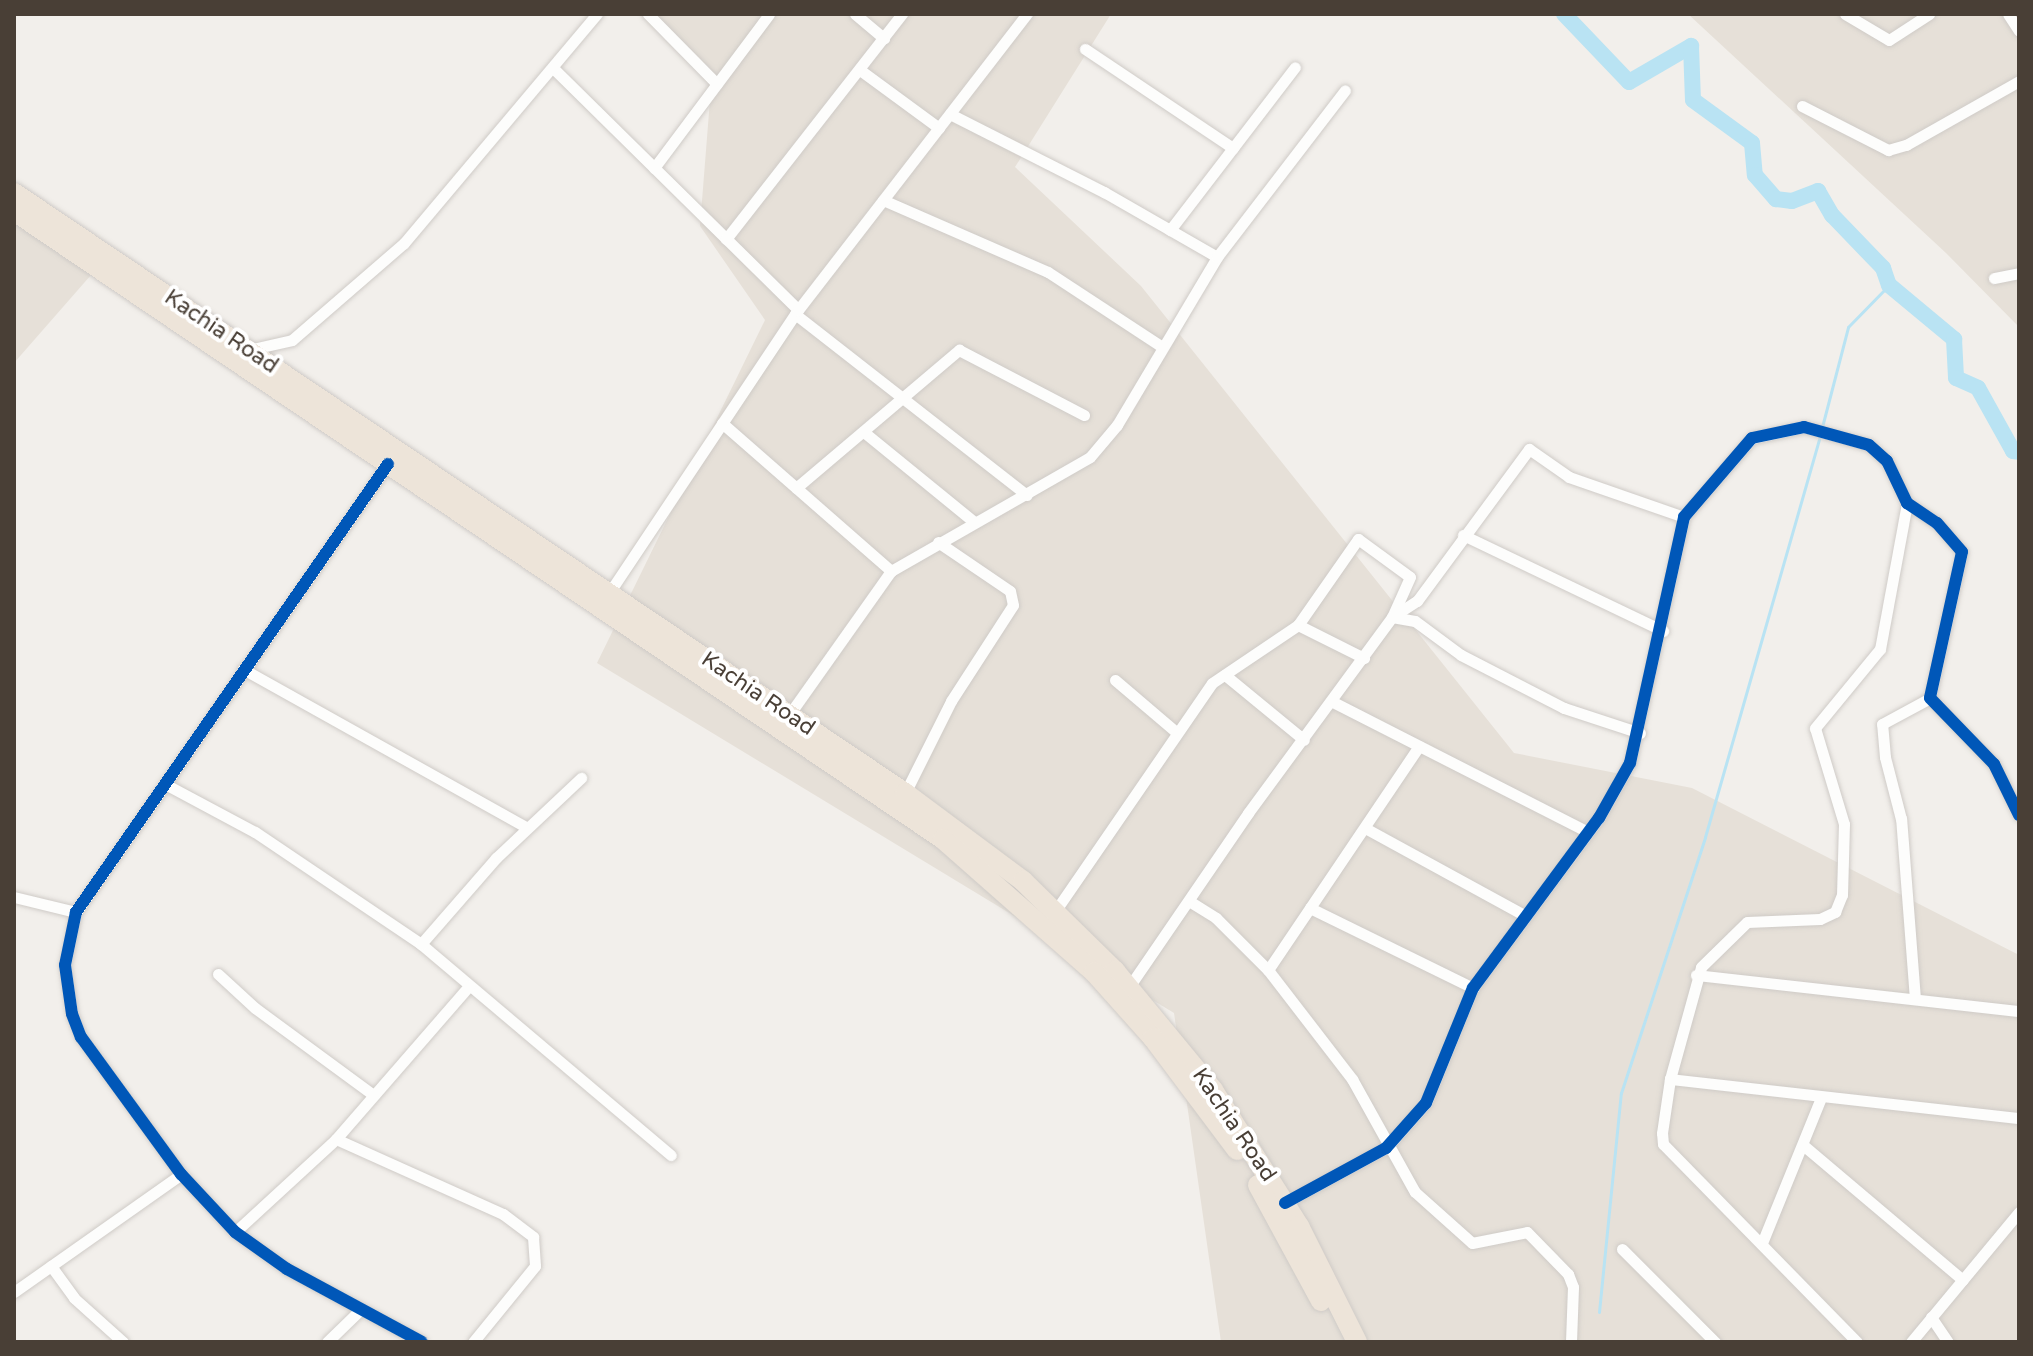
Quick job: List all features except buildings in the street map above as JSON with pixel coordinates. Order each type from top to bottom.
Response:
[{"type":"highway","name":"Kachia Road","points":[[14,193],[905,793],[1056,910],[1129,987],[1213,1090],[1285,1203],[1357,1342]]},
{"type":"highway","name":"Kachia Road","points":[[14,211],[898,807],[1030,911],[1123,1003],[1230,1139],[1341,1342]]},
{"type":"street","points":[[247,350],[292,340],[404,243],[597,14]]},
{"type":"street","points":[[648,14],[717,84]]},
{"type":"street","points":[[654,168],[769,14]]},
{"type":"street","points":[[855,14],[884,38]]},
{"type":"street","points":[[726,239],[902,14]]},
{"type":"street","points":[[609,593],[796,312],[1027,14]]},
{"type":"street","points":[[1845,14],[1889,40],[1929,14]]},
{"type":"street","points":[[2008,14],[2019,31]]},
{"type":"street","points":[[1085,49],[1233,148]]},
{"type":"street","points":[[1170,230],[1295,67]]},
{"type":"street","points":[[553,68],[796,312],[1027,495]]},
{"type":"street","points":[[860,70],[939,128]]},
{"type":"street","points":[[1802,106],[1888,150],[1906,145],[2019,81]]},
{"type":"street","points":[[789,715],[891,571],[1090,457],[1117,425],[1217,257],[1345,90]]},
{"type":"street","points":[[950,114],[1217,257]]},
{"type":"street","points":[[883,200],[1048,272],[1162,347]]},
{"type":"street","points":[[1994,278],[2019,273]]},
{"type":"street","points":[[796,488],[865,433],[959,350],[1084,415]]},
{"type":"street","points":[[722,423],[891,571]]},
{"type":"street","points":[[1285,1203],[1386,1148],[1426,1103],[1473,988],[1588,832],[1630,763],[1640,733],[1663,631],[1684,517],[1752,438],[1804,427],[1869,445],[1887,461],[1907,503],[1937,523],[1962,552],[1930,698],[1882,724],[1885,757],[1901,819],[1915,999]]},
{"type":"street","points":[[865,433],[974,522]]},
{"type":"street","points":[[1392,617],[1417,601],[1529,449],[1569,477],[1684,517]]},
{"type":"street","points":[[388,464],[76,912],[65,965],[72,1014],[81,1037],[181,1174],[235,1232],[287,1269],[422,1342]]},
{"type":"street","points":[[1857,1342],[1663,1144],[1670,1079],[1696,975],[1747,922],[1820,919],[1835,912],[1842,895],[1844,824],[1815,728],[1880,649],[1907,503]]},
{"type":"street","points":[[1463,535],[1663,631]]},
{"type":"street","points":[[1056,910],[1201,695],[1298,625],[1358,539],[1410,577],[1392,617],[1364,658],[1129,987]]},
{"type":"street","points":[[905,793],[951,701],[1013,605],[1010,591],[938,542]]},
{"type":"street","points":[[1392,617],[1415,621],[1461,655],[1564,708],[1640,733]]},
{"type":"street","points":[[1298,625],[1364,658]]},
{"type":"street","points":[[243,669],[527,828]]},
{"type":"street","points":[[1225,675],[1304,740]]},
{"type":"street","points":[[1115,680],[1176,732]]},
{"type":"street","points":[[1930,698],[1994,764],[2019,815]]},
{"type":"street","points":[[1333,702],[1588,832]]},
{"type":"street","points":[[1268,970],[1419,746]]},
{"type":"street","points":[[421,944],[527,828],[581,778]]},
{"type":"street","points":[[165,784],[255,832],[421,944],[671,1155]]},
{"type":"street","points":[[1365,828],[1524,915]]},
{"type":"street","points":[[14,897],[76,912]]},
{"type":"street","points":[[1189,901],[1216,918],[1268,970],[1352,1079],[1386,1148],[1415,1192],[1472,1243],[1519,1230],[1547,1252],[1573,1287],[1571,1342]]},
{"type":"street","points":[[1310,908],[1473,988]]},
{"type":"street","points":[[218,974],[255,1008],[372,1094]]},
{"type":"street","points":[[1696,975],[2019,1011]]},
{"type":"street","points":[[235,1232],[336,1139],[469,986]]},
{"type":"street","points":[[1670,1079],[2019,1118]]},
{"type":"street","points":[[1762,1243],[1821,1098]]},
{"type":"street","points":[[336,1139],[503,1214],[533,1237],[535,1266],[473,1342]]},
{"type":"street","points":[[1803,1145],[1963,1280]]},
{"type":"street","points":[[17,1286],[51,1266],[181,1174]]},
{"type":"street","points":[[1911,1342],[2019,1212]]},
{"type":"street","points":[[1622,1249],[1715,1342]]},
{"type":"street","points":[[51,1266],[74,1298],[123,1342]]},
{"type":"street","points":[[327,1342],[361,1309]]},
{"type":"street","points":[[1931,1317],[1948,1342]]},
{"type":"shaded area","points":[[650,14],[1111,14],[1015,167],[1141,286],[1514,753],[1692,788],[2019,955],[2019,1342],[1221,1342],[1174,1013],[597,663],[765,320],[700,226],[711,87]]},
{"type":"shaded area","points":[[1688,14],[2019,14],[2019,327],[1946,253]]},
{"type":"shaded area","points":[[14,207],[98,267],[14,363]]},
{"type":"waterway","points":[[1564,14],[1629,82],[1691,46],[1693,100],[1752,143],[1755,175],[1776,199],[1792,201],[1818,191],[1832,215],[1883,268],[1889,285],[1954,339],[1956,378],[1978,388],[2013,451],[2019,452]]},
{"type":"waterway","points":[[1822,427],[1848,327],[1889,285]]},
{"type":"waterway","points":[[1599,1312],[1621,1093],[1705,837],[1820,435]]},
{"type":"cycle path","points":[[1285,1203],[1386,1148],[1426,1103],[1473,988],[1599,818],[1630,763],[1684,517],[1752,438],[1804,427],[1869,445],[1887,461],[1907,503],[1937,523],[1962,552],[1930,698],[1994,764],[2019,815]]},
{"type":"cycle path","points":[[388,464],[76,912],[65,965],[72,1014],[81,1037],[181,1174],[235,1232],[287,1269],[422,1342]]}]
